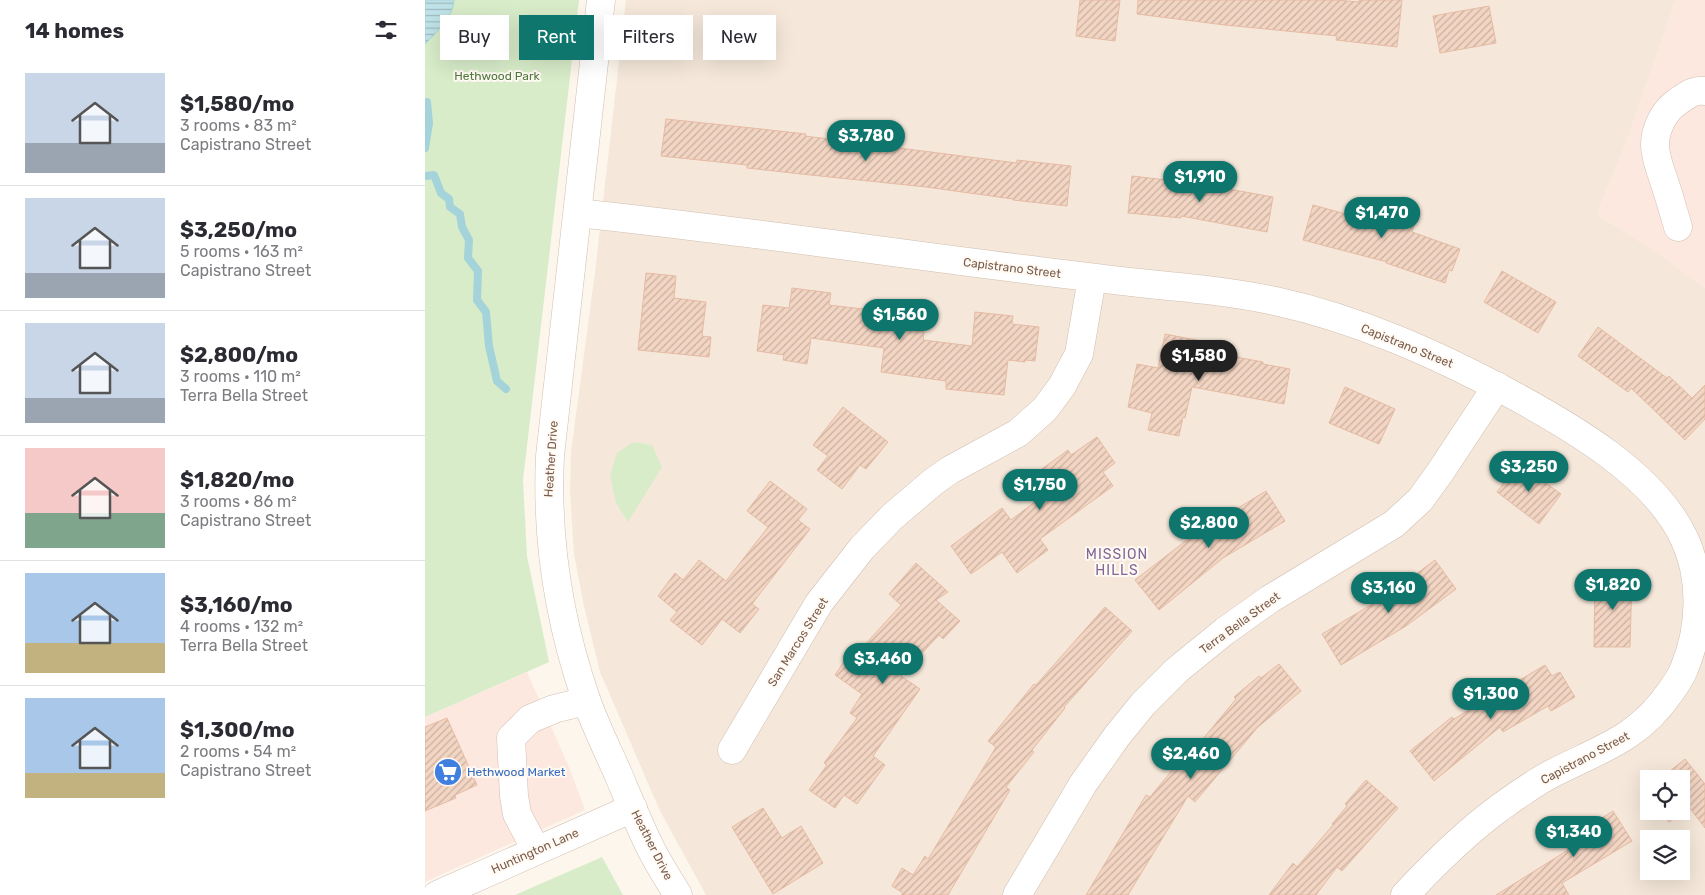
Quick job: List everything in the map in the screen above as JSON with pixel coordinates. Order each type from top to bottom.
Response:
[{"type":"street","name":"Heather Drive","points":[[601,0],[550,456],[549,505],[552,551],[571,646],[586,701],[651,849],[678,895]]},
{"type":"street","points":[[1678,227],[1658,160],[1655,146],[1657,132],[1662,119],[1675,104],[1689,94],[1700,90],[1705,91]]},
{"type":"street","name":"Capistrano Street","points":[[578,213],[1092,278],[1215,291],[1276,301],[1319,312],[1391,336],[1447,361],[1545,412],[1597,445],[1650,491],[1667,511],[1683,535],[1694,564],[1697,593],[1695,629],[1690,653],[1682,674],[1661,705],[1641,726],[1610,746],[1550,774],[1498,809],[1460,840],[1405,895]]},
{"type":"street","name":"San Marcos Street","points":[[732,750],[819,604],[863,548],[892,517],[933,482],[950,470],[1018,434],[1045,409],[1079,354],[1092,278]]},
{"type":"street","name":"Terra Bella Street","points":[[1017,895],[1083,784],[1117,736],[1143,704],[1177,670],[1225,631],[1270,599],[1394,524],[1420,500],[1497,386]]},
{"type":"street","points":[[536,850],[517,814],[514,796],[511,738],[531,719],[554,709],[586,701]]},
{"type":"street","name":"Huntington Lane","points":[[437,895],[633,808]]},
{"type":"shaded area","points":[[626,0],[1676,0],[1625,146],[1597,214],[1661,255],[1705,288],[1705,895],[706,895],[660,811],[600,672],[574,554],[570,493],[571,452],[595,272],[619,60],[693,60],[693,15],[624,15]]},
{"type":"shaded area","points":[[1676,0],[1705,0],[1705,288],[1661,255],[1597,214],[1625,146]]},
{"type":"shaded area","points":[[527,672],[569,767],[585,810],[425,882],[425,717]]},
{"type":"green space","name":"Hethwood Park","points":[[454,0],[579,0],[577,15],[519,15],[519,60],[572,60],[523,480],[527,556],[549,662],[425,717],[425,44],[440,26],[440,60],[509,60],[509,15],[446,15]]},
{"type":"green space","points":[[633,442],[652,445],[662,467],[628,522],[616,503],[610,475],[617,453]]},
{"type":"green space","points":[[602,857],[623,895],[515,895]]},
{"type":"water","points":[[425,0],[454,0],[451,12],[449,15],[440,15],[440,28],[425,44]]},
{"type":"building","points":[[1080,0],[1120,0],[1115,41],[1076,36]]},
{"type":"building","points":[[1138,0],[1337,0],[1359,2],[1359,0],[1402,0],[1397,47],[1336,40],[1337,36],[1137,14]]},
{"type":"building","points":[[1489,6],[1496,43],[1440,53],[1433,16]]},
{"type":"building","points":[[666,119],[806,134],[805,136],[1017,163],[1017,160],[1071,166],[1067,206],[926,187],[747,168],[747,165],[661,156]]},
{"type":"building","points":[[1132,176],[1201,184],[1273,197],[1267,232],[1181,216],[1181,218],[1128,213]]},
{"type":"building","points":[[1358,199],[1417,216],[1412,232],[1460,249],[1452,271],[1449,270],[1445,283],[1387,262],[1303,240],[1313,205],[1353,216]]},
{"type":"building","points":[[1502,271],[1556,302],[1538,333],[1484,302]]},
{"type":"building","points":[[646,273],[676,276],[674,298],[706,302],[702,336],[711,337],[709,357],[638,350]]},
{"type":"building","points":[[792,288],[831,293],[829,305],[913,315],[911,330],[924,332],[923,340],[972,346],[975,312],[1013,316],[1012,324],[1039,327],[1035,361],[1008,360],[1004,395],[946,389],[946,381],[881,372],[884,348],[811,338],[807,364],[783,360],[784,355],[757,351],[763,305],[789,308]]},
{"type":"building","points":[[1598,327],[1667,378],[1669,376],[1692,398],[1705,385],[1705,419],[1685,440],[1631,388],[1628,392],[1578,356]]},
{"type":"building","points":[[1165,334],[1201,341],[1199,350],[1290,369],[1284,404],[1192,387],[1179,436],[1148,430],[1152,413],[1128,407],[1137,364],[1158,368]]},
{"type":"building","points":[[1345,387],[1395,409],[1379,444],[1329,423]]},
{"type":"building","points":[[843,407],[888,442],[866,469],[860,465],[842,489],[817,470],[828,456],[813,445]]},
{"type":"building","points":[[1097,437],[1115,463],[1103,472],[1113,486],[1040,539],[1048,550],[1017,573],[1002,552],[971,574],[951,546],[1002,508],[1011,520],[1052,489],[1039,471],[1068,450],[1071,455]]},
{"type":"building","points":[[1519,463],[1561,494],[1539,524],[1497,492]]},
{"type":"building","points":[[770,481],[807,509],[798,520],[810,529],[752,604],[759,609],[740,633],[722,619],[702,645],[670,620],[677,612],[658,596],[675,573],[683,580],[699,560],[726,581],[768,527],[747,511]]},
{"type":"building","points":[[1266,491],[1285,521],[1223,558],[1159,610],[1135,580],[1192,536]]},
{"type":"building","points":[[1435,560],[1456,589],[1406,626],[1341,665],[1322,634],[1386,596]]},
{"type":"building","points":[[916,563],[948,592],[936,600],[960,621],[943,639],[939,635],[901,676],[920,689],[873,756],[885,765],[857,804],[844,795],[835,808],[809,790],[827,765],[824,763],[857,718],[850,713],[862,694],[835,675],[855,645],[861,649],[901,605],[889,594]]},
{"type":"building","points":[[1595,575],[1632,576],[1630,647],[1594,647]]},
{"type":"building","points":[[1105,607],[1132,631],[1064,707],[1032,750],[1034,752],[1006,787],[1010,790],[948,895],[901,895],[903,893],[892,886],[902,868],[913,875],[925,856],[928,859],[996,747],[988,741],[1034,684],[1036,685]]},
{"type":"building","points":[[1279,664],[1301,691],[1257,728],[1195,802],[1188,796],[1128,895],[1086,895],[1146,795],[1150,797],[1184,756],[1186,757],[1200,739],[1202,740],[1236,699],[1234,697],[1259,676],[1261,678]]},
{"type":"building","points":[[1545,665],[1552,676],[1560,672],[1575,697],[1551,711],[1548,706],[1503,732],[1500,727],[1434,781],[1410,751],[1452,717],[1454,719]]},
{"type":"building","name":"Hethwood Market","points":[[447,718],[477,785],[455,795],[456,798],[425,811],[425,727]]},
{"type":"building","points":[[1685,759],[1705,784],[1705,828],[1690,808],[1690,770],[1671,770]]},
{"type":"building","points":[[1366,780],[1398,808],[1342,871],[1337,867],[1316,895],[1269,895],[1293,863],[1297,867],[1333,825],[1347,806],[1345,804]]},
{"type":"building","points":[[763,808],[782,838],[801,826],[823,863],[773,894],[732,827]]},
{"type":"building","points":[[1613,811],[1632,841],[1562,883],[1569,895],[1496,895],[1568,850],[1563,842]]},
{"type":"waterway","points":[[425,148],[429,123],[427,102]]},
{"type":"waterway","points":[[425,176],[434,175],[441,193],[449,199],[450,207],[460,214],[462,227],[469,240],[468,258],[478,271],[477,300],[486,312],[489,346],[497,381],[506,389]]},
{"type":"place","name":"Hethwood Market","points":[[448,772]]},
{"type":"district","name":"MISSION HILLS","points":[[1117,562]]}]
